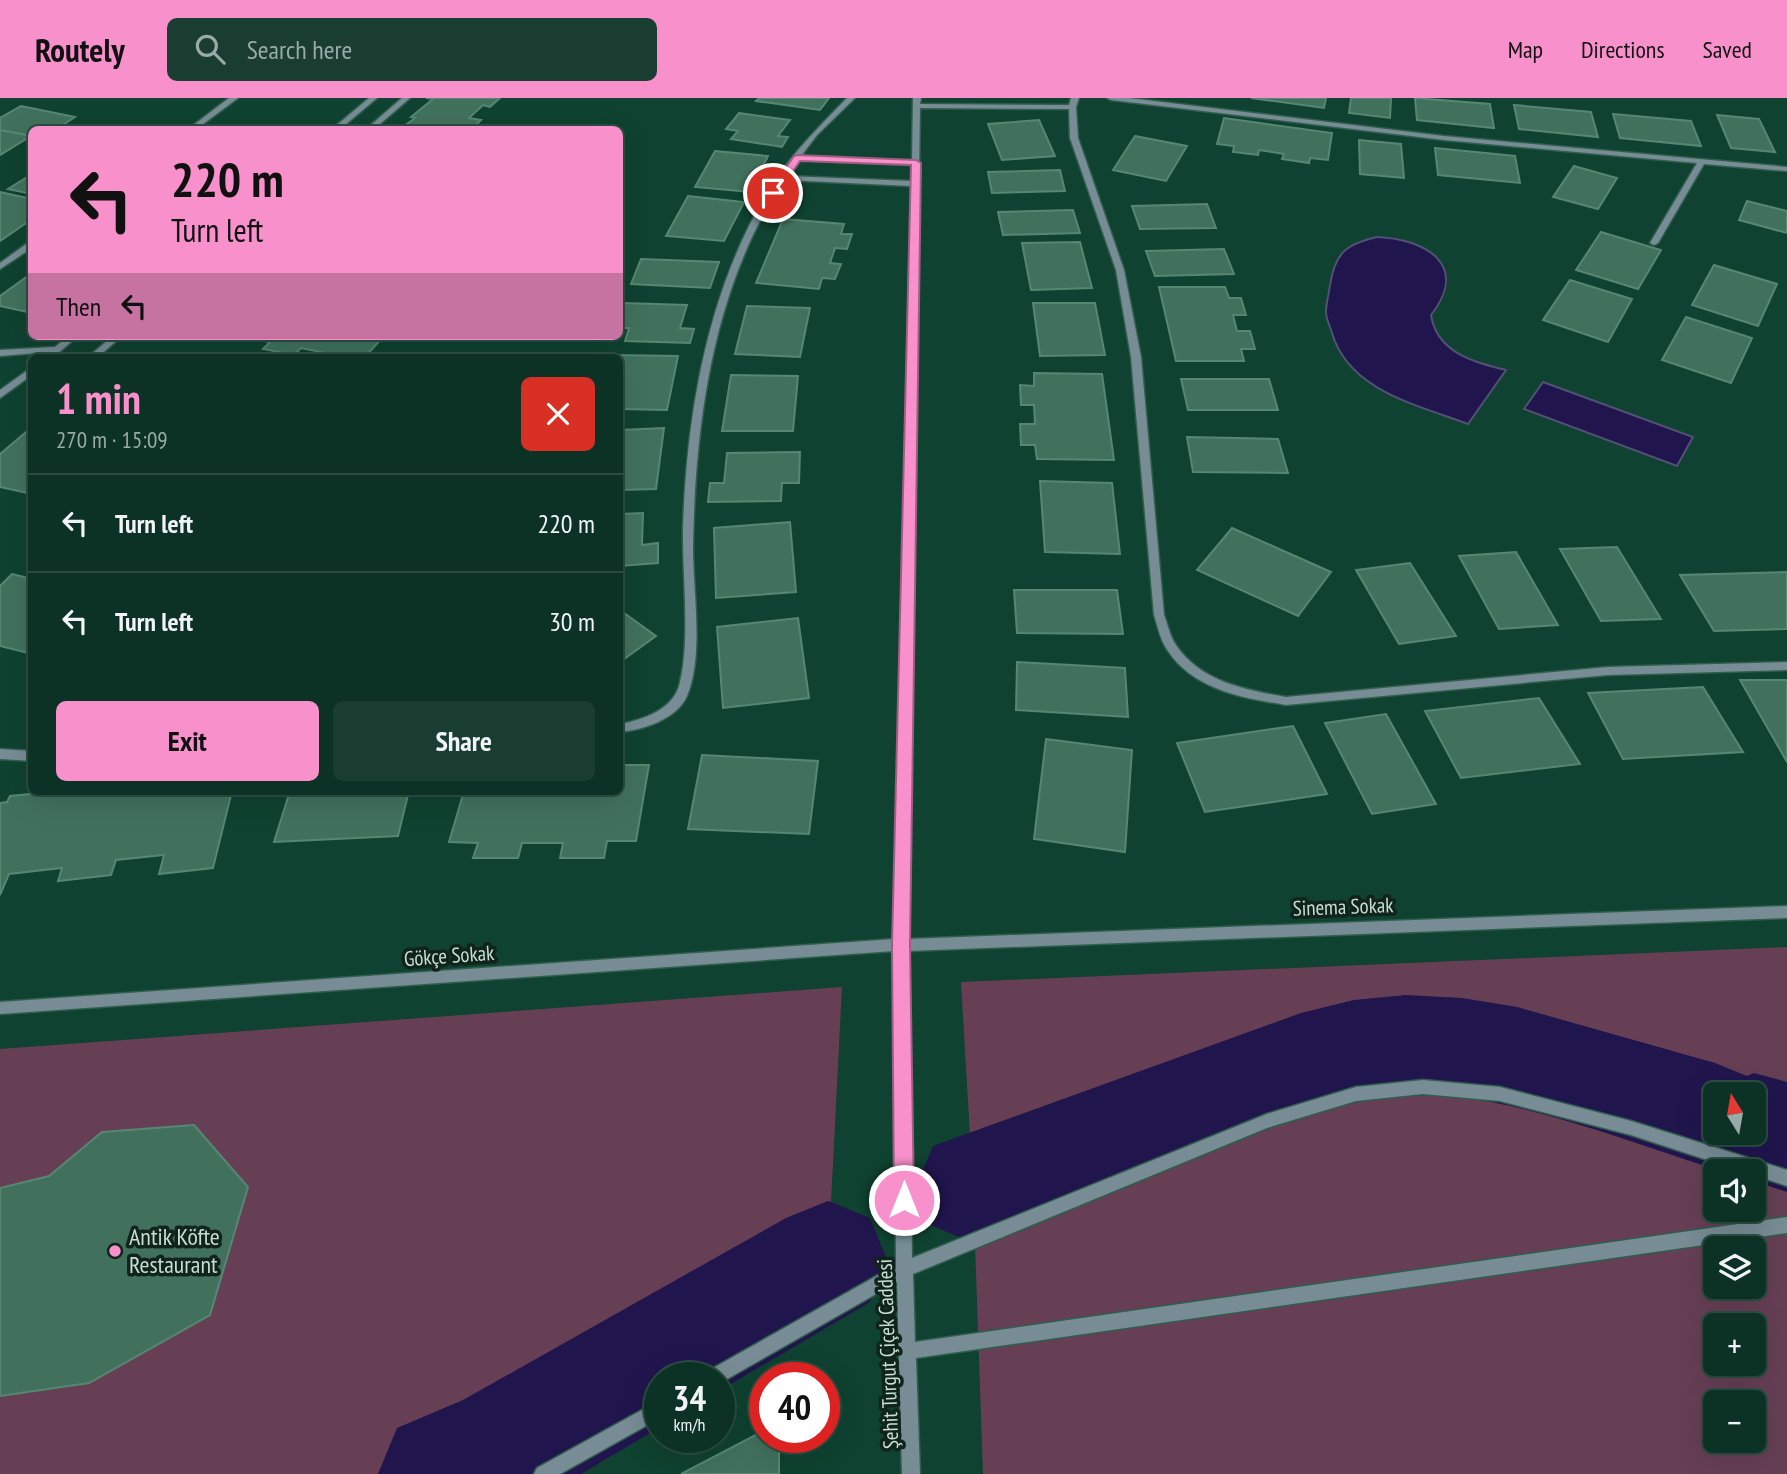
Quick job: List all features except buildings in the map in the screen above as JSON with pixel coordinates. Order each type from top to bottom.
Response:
[{"type":"street","points":[[196,126],[234,98]]},
{"type":"street","points":[[339,126],[373,98]]},
{"type":"street","points":[[373,126],[406,98]]},
{"type":"street","points":[[623,727],[662,715],[680,698],[688,675],[691,474],[701,391],[715,330],[732,278],[752,230],[783,178],[810,139],[851,98]]},
{"type":"street","points":[[1111,98],[1444,138],[1787,169]]},
{"type":"street","points":[[917,102],[1074,103],[1074,138],[1120,270],[1136,357],[1159,615],[1172,649],[1193,672],[1238,693],[1286,701],[1608,671],[1787,666]]},
{"type":"street","name":"Şehit Turgut Çiçek Caddesi","points":[[911,1474],[905,1269],[901,945],[917,102]]},
{"type":"street","points":[[797,158],[916,163]]},
{"type":"street","points":[[1654,243],[1702,161]]},
{"type":"street","points":[[783,178],[916,184]]},
{"type":"street","points":[[0,267],[28,247]]},
{"type":"street","points":[[52,354],[69,340]]},
{"type":"street","points":[[97,354],[113,340]]},
{"type":"street","points":[[0,353],[58,349]]},
{"type":"street","points":[[0,396],[28,373]]},
{"type":"street","points":[[0,754],[28,756]]},
{"type":"street","name":"Sinema Sokak","points":[[901,945],[1787,912]]},
{"type":"street","name":"Gökçe Sokak","points":[[0,1008],[901,945]]},
{"type":"street","points":[[735,1365],[905,1269],[1267,1121],[1356,1094],[1423,1087],[1500,1094],[1631,1128],[1787,1178]]},
{"type":"street","points":[[908,1350],[1787,1226]]},
{"type":"street","points":[[543,1474],[644,1417]]},
{"type":"shaded area","points":[[1377,237],[1412,243],[1437,258],[1444,269],[1446,282],[1442,297],[1431,315],[1441,338],[1459,354],[1506,370],[1468,424],[1388,393],[1353,369],[1341,353],[1326,315],[1332,274],[1339,258],[1350,247]]},
{"type":"shaded area","points":[[1543,382],[1693,437],[1677,466],[1524,409]]},
{"type":"shaded area","points":[[1787,947],[1787,1474],[983,1474],[973,1186],[961,982]]},
{"type":"shaded area","points":[[842,987],[828,1260],[652,1362],[644,1362],[644,1366],[508,1445],[443,1474],[0,1474],[0,1049]]},
{"type":"waterway","points":[[973,1186],[1301,1063],[1354,1050],[1406,1044],[1462,1048],[1517,1057],[1703,1112]]},
{"type":"waterway","points":[[1766,1131],[1787,1137]]},
{"type":"waterway","points":[[443,1474],[508,1445],[828,1260]]},
{"type":"place","name":"Antik Köfte Restaurant","points":[[115,1251]]},
{"type":"route","points":[[773,193],[797,158],[916,163],[901,945],[904,1200]]}]
